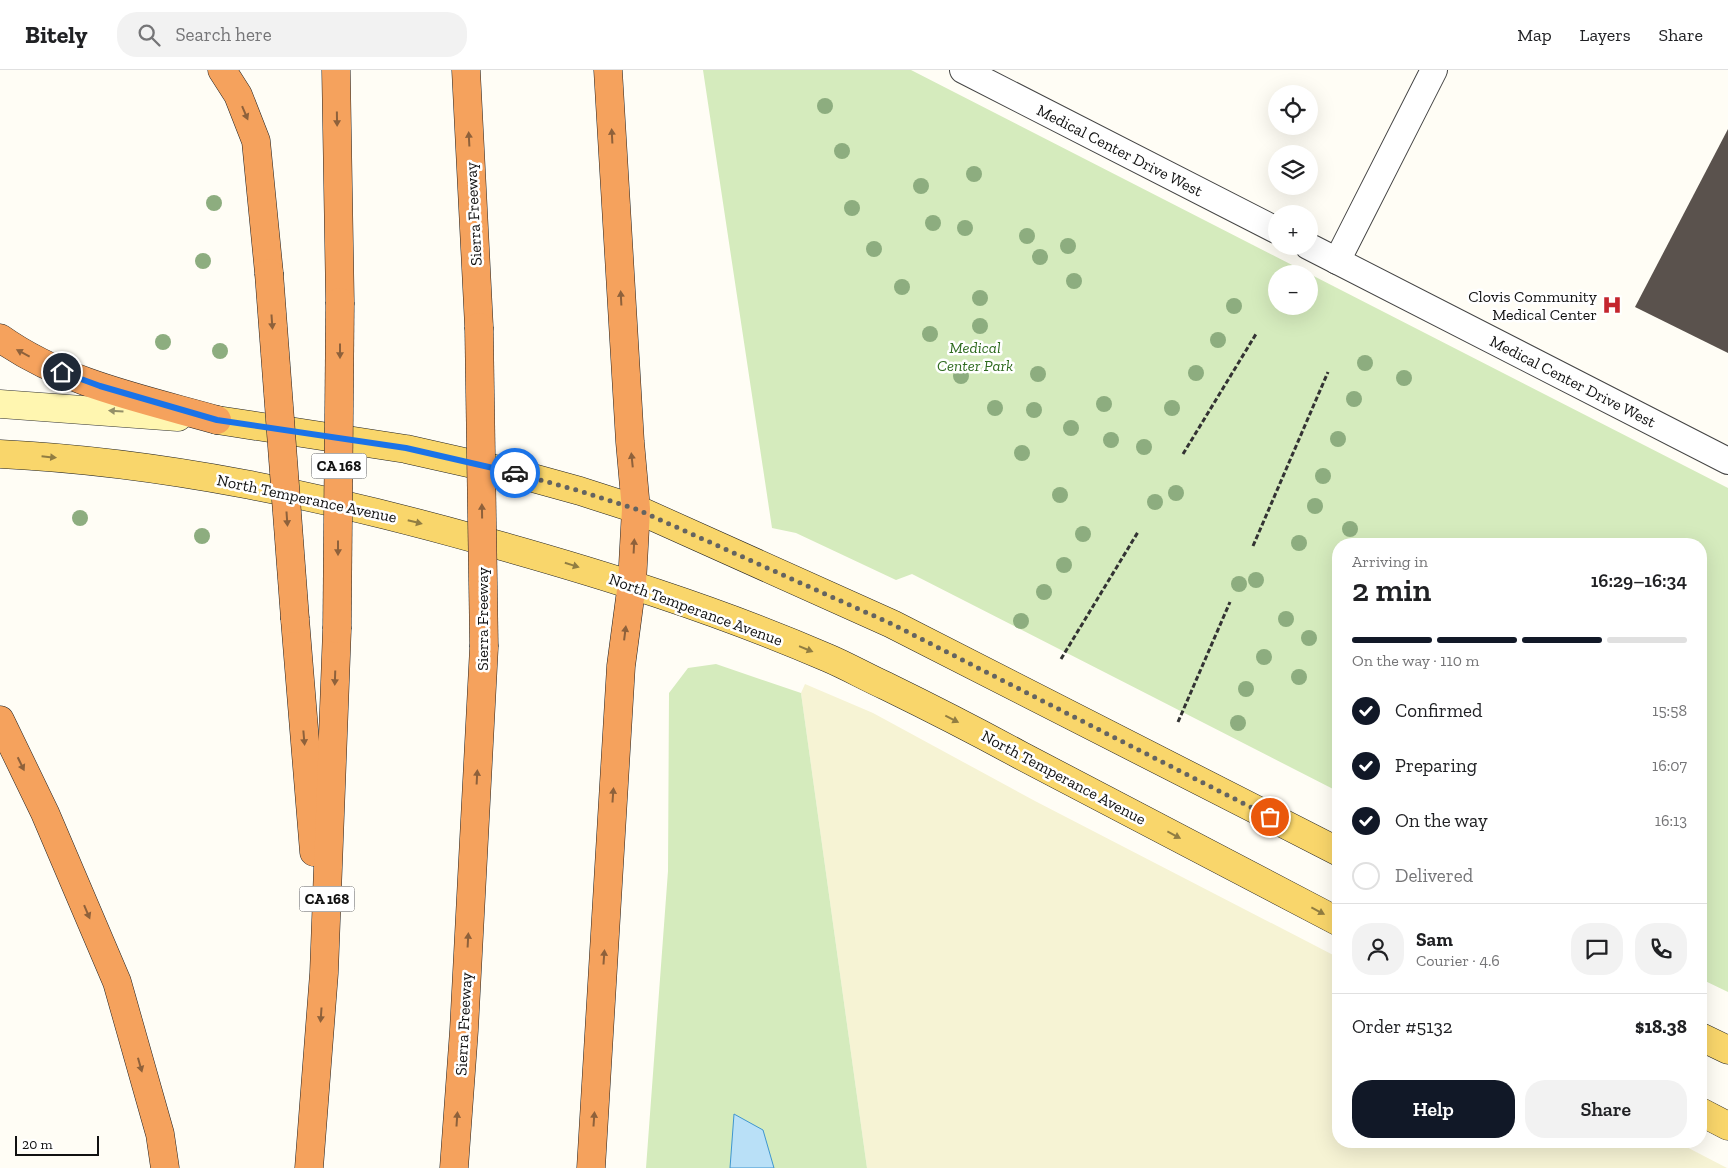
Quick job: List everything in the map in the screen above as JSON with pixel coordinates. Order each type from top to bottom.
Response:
[{"type":"highway","points":[[222,70],[238,94],[256,141],[269,273],[324,973]]},
{"type":"highway","name":"CA 168","points":[[309,1168],[324,973],[337,629],[340,302],[336,70]]},
{"type":"highway","name":"Sierra Freeway","points":[[454,1168],[464,1030],[484,647],[479,327],[466,70]]},
{"type":"highway","points":[[591,1168],[621,666],[632,584],[636,509],[630,442],[608,70]]},
{"type":"highway","points":[[0,338],[17,350],[69,375],[100,386],[217,420]]},
{"type":"highway","points":[[0,720],[45,813],[117,982],[160,1134],[164,1168]]},
{"type":"main road","points":[[0,404],[217,420],[406,448],[522,475],[636,509],[892,624],[1332,848]]},
{"type":"main road","name":"North Temperance Avenue","points":[[0,454],[42,456],[188,473],[304,495],[422,524],[632,584],[712,611],[830,659],[946,716],[1332,918]]},
{"type":"main road","points":[[1707,1040],[1728,1050]]},
{"type":"main road","points":[[1707,1115],[1728,1126]]},
{"type":"street","name":"Medical Center Drive West","points":[[963,70],[1268,226]]},
{"type":"street","points":[[1337,261],[1434,70]]},
{"type":"street","name":"Medical Center Drive West","points":[[1318,251],[1728,461]]},
{"type":"path","points":[[1183,454],[1256,334]]},
{"type":"path","points":[[1253,546],[1328,372]]},
{"type":"path","points":[[1061,658],[1138,532]]},
{"type":"path","points":[[1178,722],[1230,602]]},
{"type":"shaded area","points":[[805,684],[873,713],[1035,801],[1332,954],[1332,1148],[1688,1148],[1727,1168],[867,1168],[801,693]]},
{"type":"green space","name":"Medical Center Park","points":[[703,70],[911,70],[1268,253],[1268,255],[1273,255],[1292,265],[1268,265],[1268,315],[1318,315],[1318,278],[1728,488],[1728,992],[1707,982],[1707,538],[1332,538],[1332,788],[912,574],[896,580],[796,533],[772,528]]},
{"type":"green space","points":[[716,664],[801,693],[867,1168],[646,1168],[668,871],[669,693],[688,668]]},
{"type":"water","points":[[734,1114],[763,1130],[774,1168],[730,1168]]},
{"type":"building","points":[[1728,129],[1728,353],[1635,307]]},
{"type":"way so far","points":[[515,473],[636,509],[892,624],[1270,817]]},
{"type":"place","name":"Clovis Community Medical Center","points":[[1612,305]]},
{"type":"route","points":[[62,372],[100,386],[217,420],[406,448],[515,473]]}]
